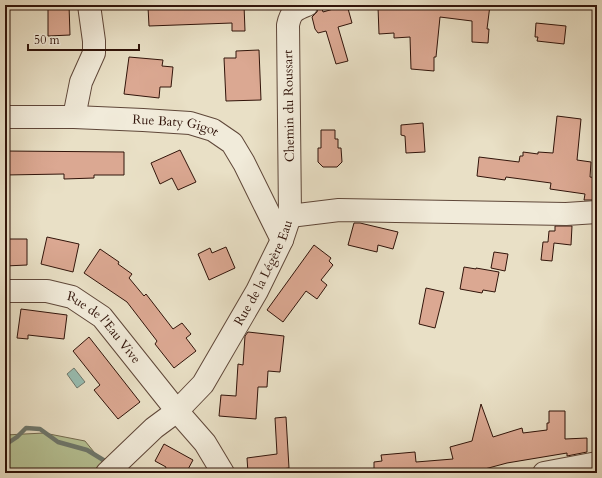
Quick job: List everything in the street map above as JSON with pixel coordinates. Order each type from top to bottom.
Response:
[{"type":"street","points":[[74,117],[81,82],[94,53],[90,5]]},
{"type":"street","name":"Chemin du Roussart","points":[[290,216],[288,25],[290,17],[295,10],[307,5]]},
{"type":"street","name":"Rue Baty Gigot","points":[[5,117],[74,117],[190,123],[213,130],[232,143],[244,163],[282,240]]},
{"type":"street","name":"Rue de la Légère Eau","points":[[107,473],[154,428],[177,411],[203,384],[257,292],[282,240],[290,216],[340,210],[486,214],[566,214],[597,212]]},
{"type":"street","name":"Rue de l'Eau Vive","points":[[5,290],[47,291],[72,297],[102,316],[204,443],[223,473]]},
{"type":"street","points":[[544,473],[597,463]]},
{"type":"green space","points":[[44,433],[85,441],[103,463],[96,473],[5,473],[5,435]]},
{"type":"water","points":[[74,368],[85,382],[77,388],[67,374]]},
{"type":"building","points":[[48,5],[69,5],[70,35],[48,36]]},
{"type":"building","points":[[176,5],[244,5],[245,31],[232,31],[232,23],[149,26],[148,7]]},
{"type":"building","points":[[319,5],[321,5],[323,12],[347,5],[352,23],[338,27],[348,61],[336,64],[326,31],[318,33],[315,29],[312,17],[317,12]]},
{"type":"building","points":[[414,5],[452,7],[452,5],[490,5],[487,29],[489,29],[488,43],[472,42],[472,21],[440,17],[436,57],[434,57],[434,71],[411,69],[410,37],[394,38],[394,33],[379,34],[378,7]]},
{"type":"building","points":[[536,23],[566,26],[564,44],[537,41],[538,37],[535,37]]},
{"type":"building","points":[[259,50],[261,100],[226,101],[224,58],[236,58],[236,51]]},
{"type":"building","points":[[129,57],[163,60],[162,66],[173,67],[171,87],[160,87],[159,98],[124,94]]},
{"type":"building","points":[[557,116],[581,119],[577,160],[591,162],[590,177],[597,178],[597,200],[584,200],[585,194],[550,189],[551,183],[506,177],[505,180],[477,176],[479,157],[519,162],[520,156],[523,156],[523,152],[538,154],[538,152],[553,153]]},
{"type":"building","points":[[423,123],[425,152],[406,153],[405,136],[401,135],[401,125]]},
{"type":"building","points":[[321,130],[335,130],[335,139],[338,139],[338,148],[341,148],[342,162],[337,167],[323,167],[318,162],[318,148],[321,148]]},
{"type":"building","points":[[180,150],[196,182],[178,190],[172,178],[160,184],[151,163]]},
{"type":"building","points":[[5,151],[124,152],[124,175],[94,175],[94,178],[64,179],[64,174],[5,175]]},
{"type":"building","points":[[354,223],[360,223],[398,232],[393,249],[378,245],[377,252],[348,245]]},
{"type":"building","points":[[555,226],[572,226],[571,245],[554,243],[552,261],[541,260],[543,242],[548,242],[549,231],[555,231]]},
{"type":"building","points":[[47,237],[79,244],[73,272],[41,264]]},
{"type":"building","points":[[5,239],[27,239],[27,265],[5,266]]},
{"type":"building","points":[[314,245],[331,258],[329,261],[333,265],[321,280],[327,285],[317,299],[306,291],[283,322],[267,310]]},
{"type":"building","points":[[226,247],[235,268],[209,280],[198,254],[210,248],[212,253]]},
{"type":"building","points":[[100,249],[119,262],[118,264],[132,274],[129,278],[144,296],[146,294],[173,329],[182,323],[191,334],[186,338],[196,351],[174,368],[155,344],[157,341],[127,302],[84,273]]},
{"type":"building","points":[[494,252],[508,254],[505,271],[491,268]]},
{"type":"building","points":[[464,267],[499,272],[495,292],[483,290],[482,293],[460,289]]},
{"type":"building","points":[[426,288],[444,292],[435,328],[419,324]]},
{"type":"building","points":[[21,309],[67,315],[64,339],[28,335],[28,339],[17,338]]},
{"type":"building","points":[[248,332],[284,336],[280,372],[268,371],[267,387],[258,387],[256,419],[219,416],[221,395],[236,396],[238,364],[243,365],[245,336]]},
{"type":"building","points":[[89,337],[140,402],[118,419],[94,390],[100,385],[73,351]]},
{"type":"building","points":[[481,404],[493,437],[522,428],[523,433],[547,430],[547,423],[549,423],[549,411],[565,411],[565,439],[587,438],[587,452],[567,456],[567,453],[507,463],[481,470],[482,473],[374,473],[374,462],[382,461],[381,455],[415,452],[416,462],[453,459],[450,447],[472,441]]},
{"type":"building","points":[[286,417],[289,468],[274,470],[274,473],[248,473],[247,458],[277,454],[275,418]]},
{"type":"building","points":[[164,444],[193,460],[186,473],[164,473],[166,467],[155,461]]},
{"type":"waterway","points":[[5,445],[17,437],[26,428],[40,429],[58,442],[87,450],[105,461]]}]
